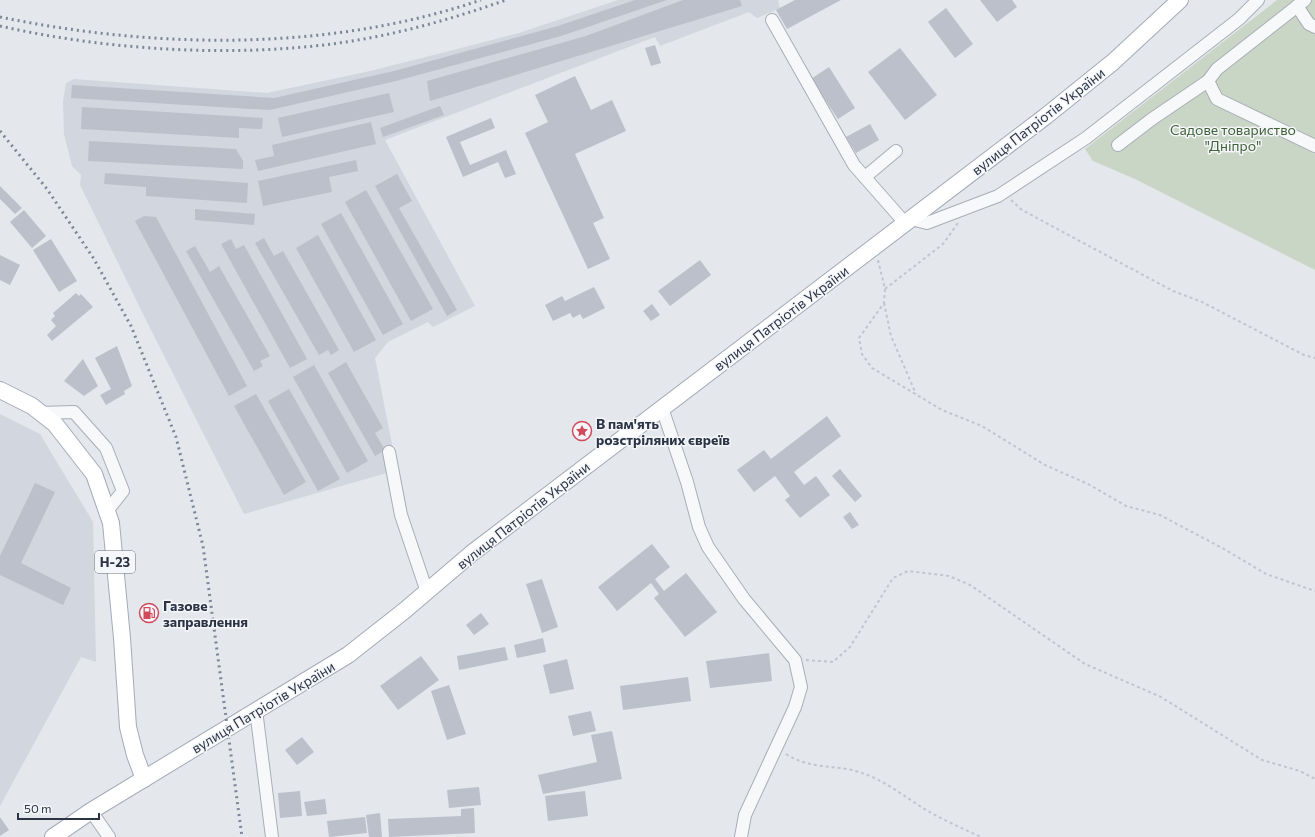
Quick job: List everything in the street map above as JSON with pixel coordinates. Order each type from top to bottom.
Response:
[{"type":"main road","name":"вулиця Патріотів України","points":[[53,837],[144,778],[348,655],[427,592],[472,552],[1046,116],[1113,62],[1180,0]]},
{"type":"main road","name":"Н-23","points":[[0,390],[32,406],[55,424],[94,474],[111,523],[122,638],[128,727],[135,755],[144,778]]},
{"type":"street","points":[[772,20],[854,165],[908,221],[927,224],[998,196],[1086,138],[1239,19],[1258,0]]},
{"type":"street","points":[[1118,145],[1152,119],[1208,81],[1217,69],[1301,3],[1309,24],[1315,28]]},
{"type":"street","points":[[1208,81],[1217,99],[1315,146]]},
{"type":"street","points":[[865,177],[896,151]]},
{"type":"street","points":[[662,408],[688,482],[699,527],[708,547],[744,599],[795,660],[801,687],[795,706],[745,815],[741,837]]},
{"type":"street","points":[[40,413],[74,412],[106,448],[123,491],[107,511]]},
{"type":"street","points":[[389,452],[401,515],[427,592]]},
{"type":"street","points":[[256,710],[272,837]]},
{"type":"street","points":[[91,811],[109,837]]},
{"type":"path","points":[[1003,192],[1022,210],[1173,291],[1202,302],[1304,355],[1315,358]]},
{"type":"path","points":[[885,289],[943,244],[956,228],[966,208]]},
{"type":"path","points":[[875,247],[885,289],[884,303],[891,336],[916,395]]},
{"type":"path","points":[[884,303],[859,338],[862,354],[872,368],[942,410],[982,426],[1045,464],[1088,484],[1126,506],[1160,515],[1224,549],[1266,574],[1315,591]]},
{"type":"path","points":[[795,660],[833,662],[850,647],[893,578],[908,571],[949,576],[970,585],[1086,664],[1161,697],[1262,760],[1300,771],[1315,780]]},
{"type":"path","points":[[776,748],[796,760],[819,766],[859,772],[928,811],[980,837]]},
{"type":"shaded area","points":[[618,0],[779,0],[780,8],[757,18],[749,12],[660,46],[655,37],[385,140],[475,306],[433,327],[428,322],[388,342],[375,358],[397,470],[244,514],[80,185],[81,175],[72,166],[64,134],[63,101],[66,83],[74,79],[267,93],[370,71],[519,33]]},
{"type":"shaded area","points":[[0,414],[40,434],[93,522],[96,662],[81,657],[0,806]]},
{"type":"green space","name":"Садове товариство \"Дніпро\"","points":[[1277,0],[1315,0],[1315,270],[1135,179],[1093,161],[1085,149]]},
{"type":"building","points":[[635,0],[667,0],[561,36],[396,81],[270,110],[71,98],[72,85],[274,98],[394,71],[558,26]]},
{"type":"building","points":[[683,0],[740,0],[742,6],[430,101],[427,81],[586,36]]},
{"type":"building","points":[[795,0],[841,0],[787,29],[776,10]]},
{"type":"building","points":[[980,0],[1012,0],[1017,7],[997,22]]},
{"type":"building","points":[[946,8],[973,44],[955,58],[928,22]]},
{"type":"building","points":[[655,45],[661,63],[651,66],[645,48]]},
{"type":"building","points":[[900,48],[937,95],[905,120],[868,72]]},
{"type":"building","points":[[829,67],[855,108],[838,119],[811,79]]},
{"type":"building","points":[[575,76],[591,110],[612,100],[626,131],[575,154],[604,218],[593,223],[610,259],[588,269],[525,133],[548,122],[535,95]]},
{"type":"building","points":[[389,93],[394,112],[282,137],[278,118]]},
{"type":"building","points":[[440,106],[444,115],[383,137],[380,128]]},
{"type":"building","points":[[82,107],[263,118],[262,129],[239,128],[239,138],[81,129]]},
{"type":"building","points":[[491,118],[495,128],[460,142],[470,165],[506,150],[516,174],[505,178],[498,162],[463,177],[446,137]]},
{"type":"building","points":[[371,122],[376,144],[258,171],[255,160],[274,156],[272,145]]},
{"type":"building","points":[[870,124],[879,140],[856,153],[846,137]]},
{"type":"building","points":[[89,141],[236,149],[243,161],[243,169],[88,161]]},
{"type":"building","points":[[356,160],[358,171],[329,177],[332,192],[263,206],[258,181]]},
{"type":"building","points":[[105,173],[248,183],[247,203],[146,196],[146,187],[104,184]]},
{"type":"building","points":[[397,174],[412,201],[399,208],[457,310],[447,316],[375,186]]},
{"type":"building","points":[[0,186],[22,208],[15,214],[0,199]]},
{"type":"building","points":[[366,190],[433,309],[411,321],[345,202]]},
{"type":"building","points":[[195,209],[255,214],[254,225],[195,220]]},
{"type":"building","points":[[24,210],[46,236],[32,248],[10,222]]},
{"type":"building","points":[[341,213],[403,324],[383,335],[321,224]]},
{"type":"building","points":[[144,216],[156,217],[247,386],[229,396],[135,221]]},
{"type":"building","points":[[318,235],[376,340],[354,352],[296,248]]},
{"type":"building","points":[[264,238],[274,256],[283,251],[339,350],[331,355],[328,350],[319,355],[255,243]]},
{"type":"building","points":[[51,239],[77,281],[59,292],[33,250]]},
{"type":"building","points":[[231,239],[236,249],[244,245],[307,359],[290,368],[221,244]]},
{"type":"building","points":[[195,246],[210,272],[219,266],[270,356],[260,361],[263,366],[254,371],[186,251]]},
{"type":"building","points":[[0,255],[20,265],[10,285],[0,280]]},
{"type":"building","points":[[700,260],[711,275],[670,306],[658,291]]},
{"type":"building","points":[[594,287],[605,308],[583,319],[580,314],[573,318],[570,313],[553,321],[545,305],[562,296],[565,301]]},
{"type":"building","points":[[76,293],[79,296],[81,294],[93,307],[52,341],[47,335],[56,326],[51,320],[55,316],[53,313]]},
{"type":"building","points":[[652,304],[660,315],[651,321],[643,311]]},
{"type":"building","points":[[117,346],[132,386],[124,391],[125,394],[106,405],[100,395],[111,389],[95,358]]},
{"type":"building","points":[[83,359],[98,386],[84,396],[64,381]]},
{"type":"building","points":[[346,362],[383,428],[375,433],[385,450],[375,456],[328,373]]},
{"type":"building","points":[[314,365],[368,461],[347,473],[293,377]]},
{"type":"building","points":[[289,389],[340,479],[318,491],[268,401]]},
{"type":"building","points":[[256,394],[306,482],[284,495],[234,406]]},
{"type":"building","points":[[827,416],[841,436],[794,472],[804,485],[816,476],[830,495],[800,518],[785,500],[790,496],[775,476],[754,492],[737,470],[764,450],[771,459]]},
{"type":"building","points":[[840,469],[862,496],[855,502],[832,476]]},
{"type":"building","points":[[35,483],[55,492],[21,563],[71,588],[63,605],[0,575],[0,556]]},
{"type":"building","points":[[850,512],[859,525],[852,529],[843,517]]},
{"type":"building","points":[[652,544],[670,567],[655,579],[664,591],[686,573],[717,612],[685,637],[654,598],[659,594],[651,583],[617,611],[598,587]]},
{"type":"building","points":[[542,579],[558,627],[542,633],[526,584]]},
{"type":"building","points":[[481,613],[489,624],[474,635],[466,625]]},
{"type":"building","points":[[543,638],[546,652],[517,658],[514,645]]},
{"type":"building","points":[[505,647],[508,660],[459,670],[457,656]]},
{"type":"building","points":[[769,653],[772,681],[710,688],[706,661]]},
{"type":"building","points":[[421,656],[439,680],[398,710],[380,686]]},
{"type":"building","points":[[567,659],[574,689],[550,694],[543,665]]},
{"type":"building","points":[[688,677],[691,701],[623,710],[620,686]]},
{"type":"building","points":[[449,685],[466,734],[447,740],[431,691]]},
{"type":"building","points":[[591,711],[596,731],[573,736],[568,716]]},
{"type":"building","points":[[612,731],[622,779],[543,794],[538,775],[597,762],[591,735]]},
{"type":"building","points":[[302,737],[314,752],[297,765],[285,750]]},
{"type":"building","points":[[479,787],[481,805],[449,808],[447,790]]},
{"type":"building","points":[[300,791],[302,816],[280,818],[278,793]]},
{"type":"building","points":[[585,791],[588,816],[548,821],[545,796]]},
{"type":"building","points":[[325,799],[327,814],[307,816],[304,802]]},
{"type":"building","points":[[474,808],[475,833],[389,837],[388,819],[461,816],[461,809]]},
{"type":"building","points":[[380,813],[382,837],[369,837],[366,815]]},
{"type":"building","points":[[0,817],[9,830],[0,836]]},
{"type":"building","points":[[365,817],[367,833],[329,837],[327,821]]},
{"type":"railway","points":[[0,17],[59,28],[119,35],[180,39],[242,40],[303,37],[363,29],[423,17],[481,0]]},
{"type":"railway","points":[[0,26],[82,41],[125,46],[212,51],[298,48],[382,36],[465,14],[506,0]]},
{"type":"railway","points":[[0,131],[47,189],[94,259],[131,326],[176,437],[203,546],[242,837]]},
{"type":"place","name":"В пам'ять розстріляних євреїв","points":[[582,431]]},
{"type":"place","name":"Газове заправлення","points":[[149,613]]}]
